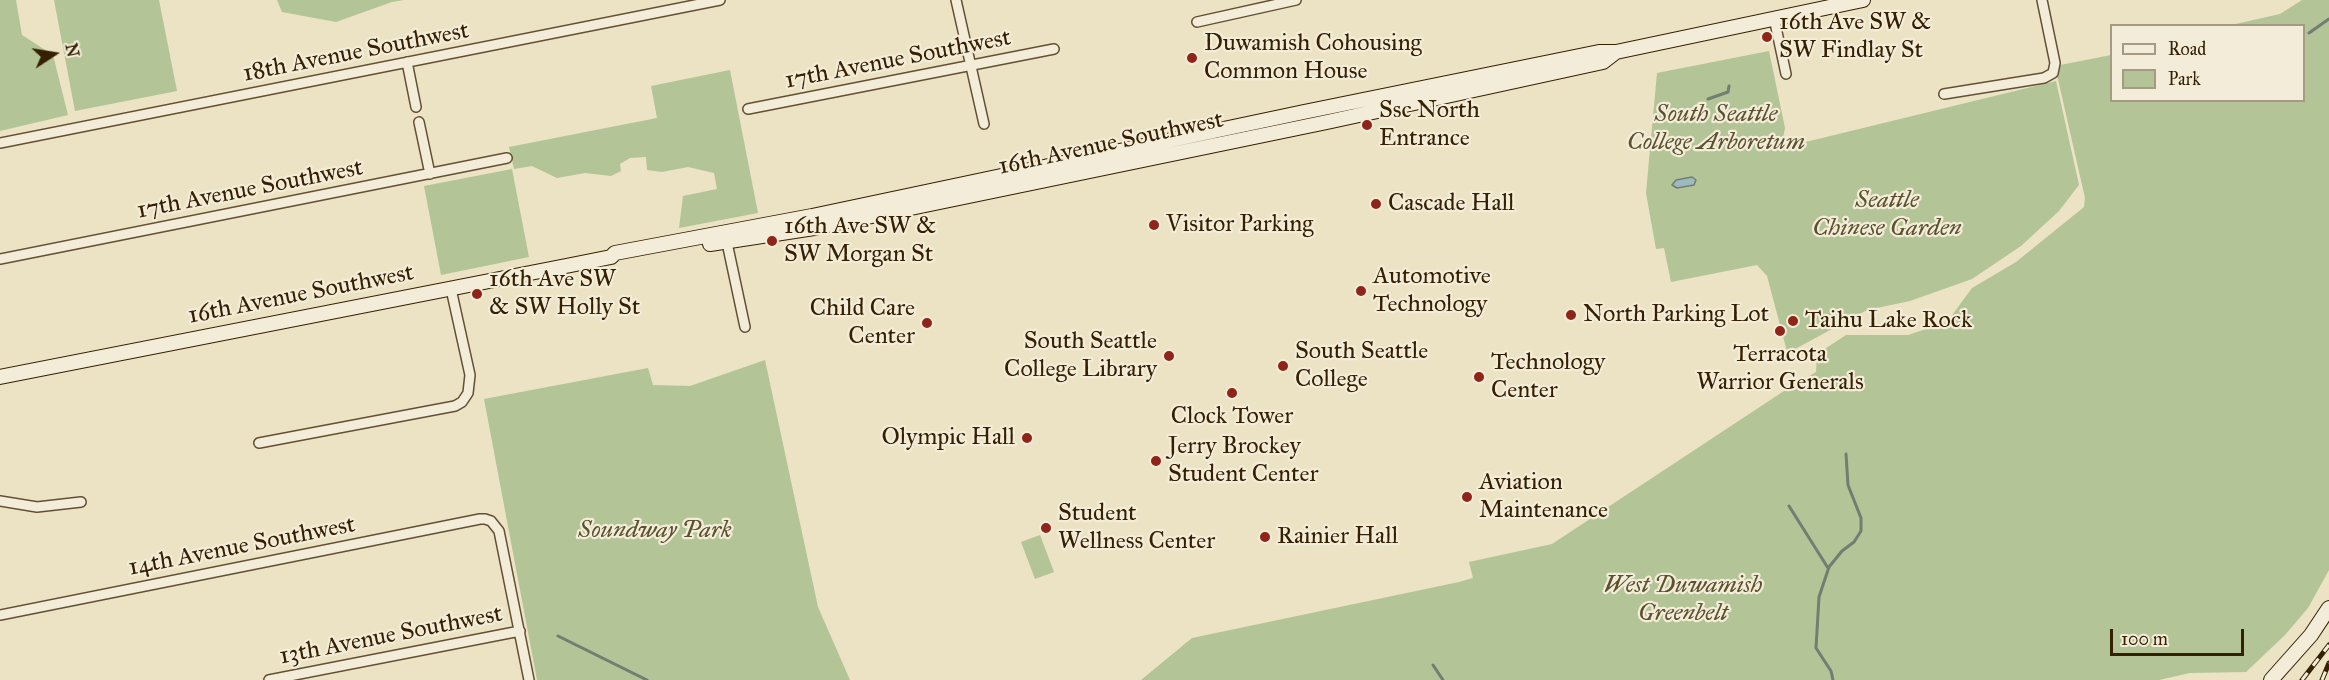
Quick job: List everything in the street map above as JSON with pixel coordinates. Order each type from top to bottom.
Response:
[{"type":"street","name":"18th Avenue Southwest","points":[[0,143],[720,0]]},
{"type":"street","points":[[956,0],[984,124]]},
{"type":"street","points":[[1197,22],[1296,0]]},
{"type":"street","name":"16th Avenue Southwest","points":[[0,377],[611,257],[615,253],[726,237],[1587,54],[1616,52],[1863,0]]},
{"type":"street","points":[[1944,94],[2044,78],[2053,73],[2055,63],[2042,0]]},
{"type":"street","points":[[1774,18],[1786,74]]},
{"type":"street","name":"17th Avenue Southwest","points":[[748,109],[1054,49]]},
{"type":"street","points":[[406,62],[416,107]]},
{"type":"street","points":[[419,122],[430,174]]},
{"type":"street","name":"17th Avenue Southwest","points":[[0,259],[507,158]]},
{"type":"street","points":[[726,237],[745,327]]},
{"type":"street","points":[[259,443],[455,406],[465,399],[470,375],[451,289]]},
{"type":"street","points":[[0,501],[37,507],[81,502]]},
{"type":"street","name":"14th Avenue Southwest","points":[[0,615],[480,519],[491,521],[499,531],[520,631]]},
{"type":"street","points":[[2271,680],[2311,635],[2329,608]]},
{"type":"street","points":[[520,631],[529,680]]},
{"type":"street","name":"13th Avenue Southwest","points":[[269,680],[520,631]]},
{"type":"green space","points":[[0,0],[16,0],[22,35],[53,55],[68,115],[0,131]]},
{"type":"green space","points":[[54,0],[159,0],[177,91],[75,111]]},
{"type":"green space","points":[[277,0],[404,0],[336,22],[282,12]]},
{"type":"green space","name":"West Duwamish Greenbelt","points":[[2302,0],[2329,0],[2329,570],[2308,608],[2285,635],[2246,672],[2190,673],[2159,680],[1141,680],[1192,638],[1459,582],[1473,578],[1469,562],[1552,544],[1816,372],[1817,354],[1846,335],[1908,335],[1947,322],[1972,288],[2016,262],[2084,207],[2085,198],[2055,66],[2110,55],[2110,102],[2305,102],[2305,24],[2235,24],[2280,14]]},
{"type":"green space","name":"Seattle Chinese Garden","points":[[1769,51],[1785,128],[1781,148],[2056,81],[2079,185],[2059,211],[2021,246],[1972,279],[1910,301],[1867,310],[1788,355],[1767,276],[1757,265],[1671,282],[1664,248],[1656,249],[1646,193],[1657,73]]},
{"type":"green space","points":[[730,70],[758,213],[679,228],[683,196],[717,189],[714,173],[688,167],[662,172],[647,170],[646,157],[630,158],[620,164],[621,171],[611,176],[585,173],[557,178],[532,166],[514,169],[509,147],[657,118],[651,86]]},
{"type":"green space","points":[[512,169],[529,257],[441,275],[424,186]]},
{"type":"green space","name":"Soundway Park","points":[[765,360],[818,607],[850,680],[537,680],[484,399],[648,368],[653,385],[690,386]]},
{"type":"green space","points":[[1040,535],[1054,572],[1035,579],[1021,542]]},
{"type":"water","points":[[1692,177],[1696,180],[1694,185],[1677,188],[1672,185],[1676,180]]},
{"type":"waterway","points":[[2309,33],[2329,19]]},
{"type":"waterway","points":[[1708,99],[1728,92],[1729,86]]},
{"type":"waterway","points":[[1833,680],[1831,671],[1816,648],[1819,597],[1829,567],[1842,551],[1854,542],[1861,531],[1861,518],[1848,485],[1846,454]]},
{"type":"waterway","points":[[1789,506],[1828,568]]},
{"type":"waterway","points":[[558,636],[647,680]]},
{"type":"waterway","points":[[1433,665],[1443,680]]},
{"type":"railway","points":[[2302,680],[2329,645]]},
{"type":"railway","points":[[2322,680],[2329,663]]},
{"type":"place","name":"16th Ave SW & SW Findlay St","points":[[1767,37]]},
{"type":"place","name":"Duwamish Cohousing Common House","points":[[1192,58]]},
{"type":"place","name":"Ssc North Entrance","points":[[1367,125]]},
{"type":"place","name":"Cascade Hall","points":[[1376,204]]},
{"type":"place","name":"Visitor Parking","points":[[1154,225]]},
{"type":"place","name":"16th Ave SW & SW Morgan St","points":[[772,241]]},
{"type":"place","name":"Automotive Technology","points":[[1361,291]]},
{"type":"place","name":"16th Ave SW & SW Holly St","points":[[477,294]]},
{"type":"place","name":"North Parking Lot","points":[[1571,315]]},
{"type":"place","name":"Taihu Lake Rock","points":[[1793,321]]},
{"type":"place","name":"Child Care Center","points":[[927,323]]},
{"type":"place","name":"Terracota Warrior Generals","points":[[1780,331]]},
{"type":"place","name":"South Seattle College Library","points":[[1169,356]]},
{"type":"place","name":"South Seattle College","points":[[1283,366]]},
{"type":"place","name":"Technology Center","points":[[1479,377]]},
{"type":"place","name":"Clock Tower","points":[[1232,393]]},
{"type":"place","name":"Olympic Hall","points":[[1027,438]]},
{"type":"place","name":"Jerry Brockey Student Center","points":[[1156,461]]},
{"type":"place","name":"Aviation Maintenance","points":[[1467,497]]},
{"type":"place","name":"Student Wellness Center","points":[[1046,528]]},
{"type":"place","name":"Rainier Hall","points":[[1265,537]]},
{"type":"park label","name":"South Seattle College Arboretum","points":[[1716,129]]}]
